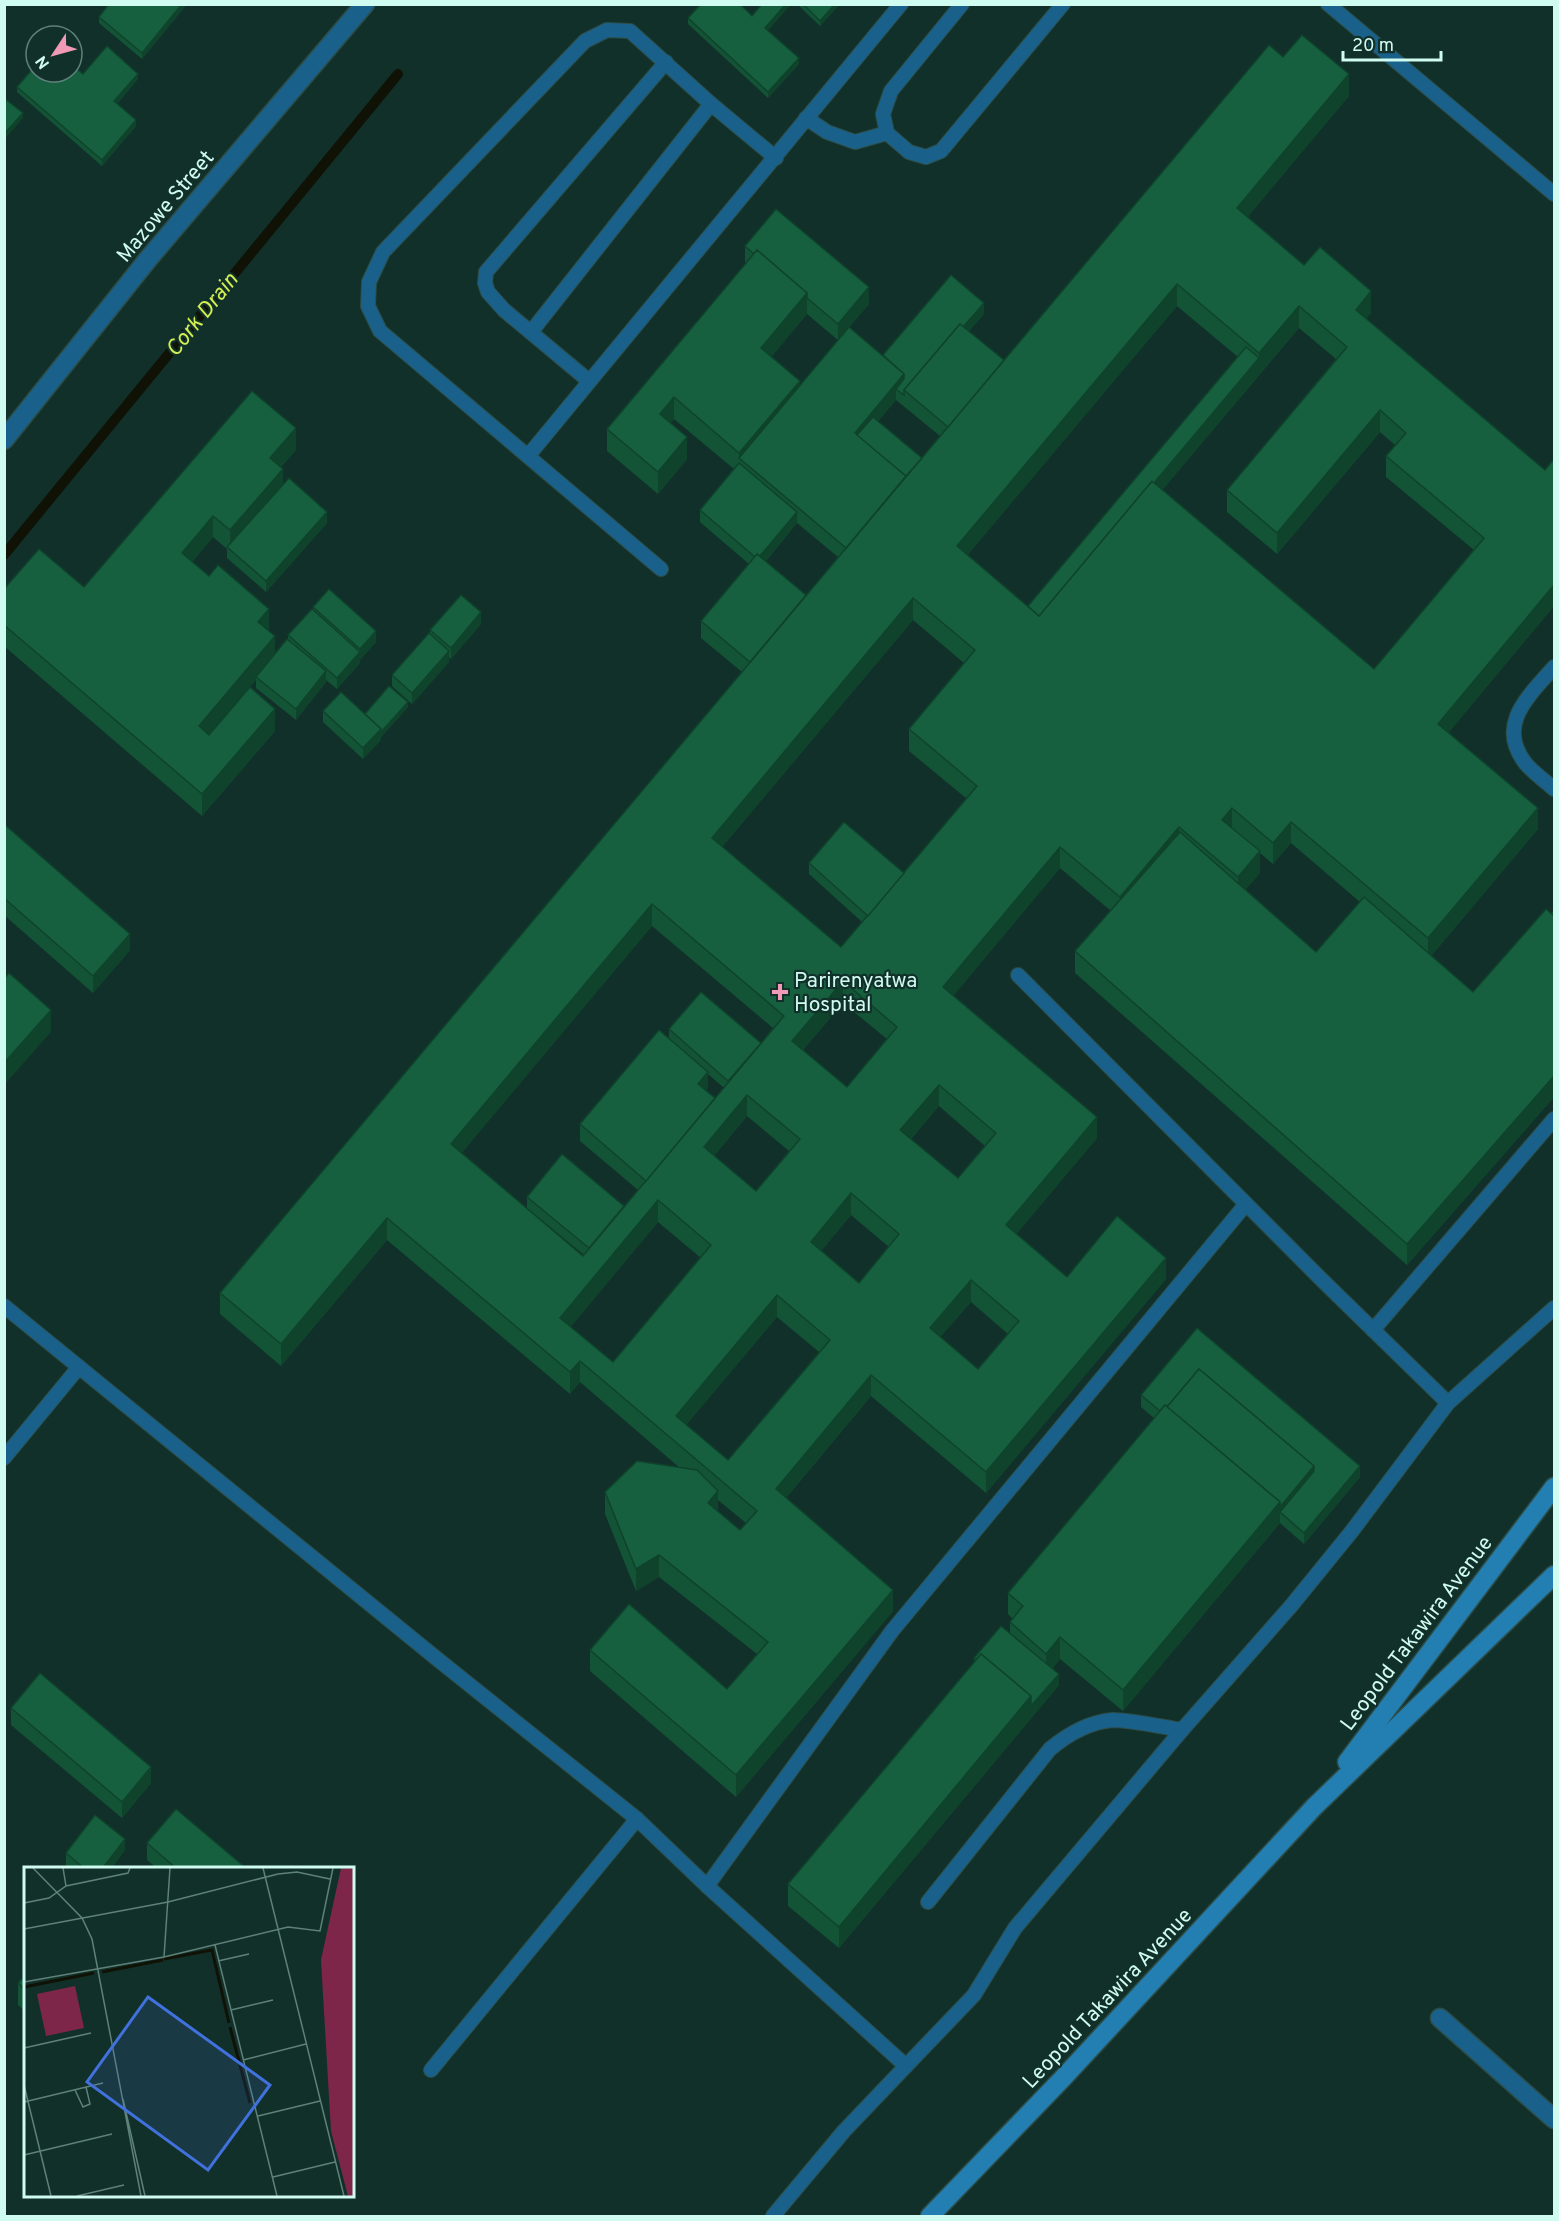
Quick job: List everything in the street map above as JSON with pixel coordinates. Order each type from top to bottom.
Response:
[{"type":"main road","name":"Leopold Takawira Avenue","points":[[1314,1807],[1554,1487]]},
{"type":"main road","name":"Leopold Takawira Avenue","points":[[930,2217],[1063,2078],[1314,1807],[1554,1575]]},
{"type":"street","name":"Mazowe Street","points":[[4,440],[150,258],[365,4]]},
{"type":"street","points":[[1440,2018],[1554,2119]]},
{"type":"lane","points":[[528,456],[901,4]]},
{"type":"lane","points":[[962,4],[891,91],[883,114],[887,134],[909,152],[926,157],[940,151],[1063,4]]},
{"type":"lane","points":[[1328,4],[1554,194]]},
{"type":"lane","points":[[661,569],[380,331],[368,306],[369,282],[383,252],[585,41],[607,30],[630,31],[711,104],[776,158]]},
{"type":"lane","points":[[589,381],[504,310],[488,292],[485,283],[486,272],[666,62]]},
{"type":"lane","points":[[531,332],[711,104]]},
{"type":"lane","points":[[806,118],[827,132],[855,142],[887,134]]},
{"type":"lane","points":[[1554,667],[1521,706],[1515,722],[1513,742],[1527,764],[1554,789]]},
{"type":"lane","points":[[1018,975],[1448,1403]]},
{"type":"lane","points":[[1373,1330],[1554,1119]]},
{"type":"lane","points":[[707,1886],[891,1631],[1246,1204]]},
{"type":"lane","points":[[4,1306],[637,1819],[707,1886],[906,2066]]},
{"type":"lane","points":[[772,2217],[844,2130],[974,1995],[1016,1928],[1182,1730],[1298,1598],[1448,1403],[1554,1308]]},
{"type":"lane","points":[[4,1458],[79,1367]]},
{"type":"lane","points":[[928,1902],[1050,1749],[1067,1734],[1113,1720],[1182,1730]]},
{"type":"lane","points":[[431,2070],[637,1819]]},
{"type":"building","points":[[109,4],[182,4],[142,53],[99,17]]},
{"type":"building","points":[[701,4],[740,4],[752,16],[762,4],[786,4],[765,28],[799,58],[768,92],[688,18]]},
{"type":"building","points":[[803,4],[835,4],[820,21]]},
{"type":"building","points":[[1302,35],[1349,74],[1237,208],[1304,265],[1320,247],[1371,291],[1356,310],[1545,470],[1554,459],[1554,585],[1438,724],[1538,808],[1428,938],[1291,822],[1273,843],[1232,808],[1222,820],[1260,851],[1238,877],[1179,827],[1120,897],[1060,847],[943,987],[1097,1117],[1006,1225],[1067,1277],[1117,1216],[1166,1258],[986,1472],[871,1375],[776,1489],[893,1590],[736,1775],[590,1650],[629,1604],[727,1689],[768,1642],[659,1555],[636,1569],[605,1492],[637,1461],[697,1470],[718,1491],[708,1503],[740,1530],[757,1511],[580,1361],[570,1372],[387,1218],[281,1344],[220,1293],[1269,45],[1283,57]],"holes":[[[1177,284],[1259,353],[1299,306],[1347,347],[1227,490],[1277,533],[1380,410],[1406,433],[1386,456],[1484,538],[1374,669],[1152,481],[1039,616],[957,546]],[[913,598],[975,650],[909,729],[977,786],[841,947],[712,838]],[[652,904],[784,1016],[583,1256],[451,1144]],[[843,981],[897,1027],[847,1087],[792,1041]],[[939,1085],[996,1133],[958,1178],[900,1130]],[[747,1095],[800,1139],[756,1191],[704,1147]],[[851,1193],[899,1234],[859,1283],[811,1242]],[[658,1200],[711,1245],[613,1362],[560,1318]],[[971,1280],[1019,1321],[978,1369],[930,1328]],[[777,1295],[830,1340],[728,1460],[676,1416]]]},
{"type":"building","points":[[107,46],[138,74],[114,101],[136,120],[102,160],[17,87],[24,79],[24,84],[84,84],[84,73]]},
{"type":"building","points":[[4,98],[23,113],[4,134]]},
{"type":"building","points":[[776,209],[869,287],[838,324],[807,298],[807,293],[757,250],[754,254],[745,246]]},
{"type":"building","points":[[757,250],[807,293],[761,348],[800,381],[739,453],[674,397],[660,414],[687,437],[658,472],[607,429]]},
{"type":"building","points":[[951,275],[984,303],[963,327],[960,324],[904,390],[904,395],[896,389],[904,379],[904,374],[883,355]]},
{"type":"building","points":[[960,324],[1004,360],[948,427],[904,390]]},
{"type":"building","points":[[849,327],[904,374],[855,433],[906,476],[846,548],[739,458]]},
{"type":"building","points":[[1246,347],[1259,358],[1039,616],[1028,606]]},
{"type":"building","points":[[252,391],[296,428],[270,458],[283,469],[230,530],[213,516],[182,553],[209,576],[218,565],[269,609],[258,622],[275,636],[199,726],[209,735],[250,687],[275,709],[202,794],[4,625],[4,589],[39,549],[84,587]]},
{"type":"building","points":[[873,417],[922,458],[906,476],[857,435]]},
{"type":"building","points":[[739,463],[797,512],[760,556],[757,554],[755,557],[700,510]]},
{"type":"building","points":[[289,478],[327,512],[266,581],[227,547]]},
{"type":"building","points":[[757,554],[806,595],[750,662],[701,621]]},
{"type":"building","points":[[329,589],[376,631],[360,649],[313,607]]},
{"type":"building","points":[[461,595],[481,612],[451,648],[430,630]]},
{"type":"building","points":[[312,609],[360,652],[337,678],[288,635]]},
{"type":"building","points":[[429,633],[449,651],[412,693],[392,675]]},
{"type":"building","points":[[287,639],[326,671],[296,709],[256,677]]},
{"type":"building","points":[[389,686],[408,702],[381,732],[381,729],[365,714]]},
{"type":"building","points":[[341,692],[381,729],[363,748],[323,711]]},
{"type":"building","points":[[844,822],[904,873],[868,916],[809,863]]},
{"type":"building","points":[[4,824],[130,934],[93,976],[4,898]]},
{"type":"building","points":[[1180,832],[1316,952],[1364,897],[1473,992],[1546,909],[1554,916],[1554,1076],[1407,1244],[1075,951]]},
{"type":"building","points":[[9,973],[51,1010],[4,1063],[4,979]]},
{"type":"building","points":[[701,992],[761,1043],[728,1081],[669,1029]]},
{"type":"building","points":[[659,1030],[708,1072],[698,1084],[715,1098],[646,1181],[580,1124]]},
{"type":"building","points":[[562,1154],[624,1206],[589,1248],[527,1197]]},
{"type":"building","points":[[1197,1328],[1360,1466],[1304,1533],[1280,1512],[1314,1471],[1314,1466],[1199,1369],[1167,1407],[1165,1405],[1160,1411],[1141,1395]]},
{"type":"building","points":[[1199,1369],[1314,1466],[1280,1507],[1280,1502],[1167,1407]]},
{"type":"building","points":[[1165,1405],[1280,1502],[1123,1690],[1060,1637],[1046,1654],[1010,1622],[1023,1606],[1008,1593]]},
{"type":"building","points":[[1001,1626],[1059,1674],[1031,1706],[1031,1696],[981,1654],[976,1660],[974,1658]]},
{"type":"building","points":[[981,1654],[1031,1696],[839,1927],[788,1884]]},
{"type":"building","points":[[40,1673],[151,1767],[122,1802],[11,1708]]},
{"type":"building","points":[[176,1809],[245,1867],[175,1867],[147,1843]]},
{"type":"building","points":[[95,1815],[125,1839],[104,1867],[83,1867],[66,1853]]},
{"type":"building","points":[[24,1977],[24,1988],[18,1983]]},
{"type":"waterway","name":"Cork Drain","points":[[4,555],[398,74]]},
{"type":"place","name":"Parirenyatwa Hospital","points":[[780,992]]}]
